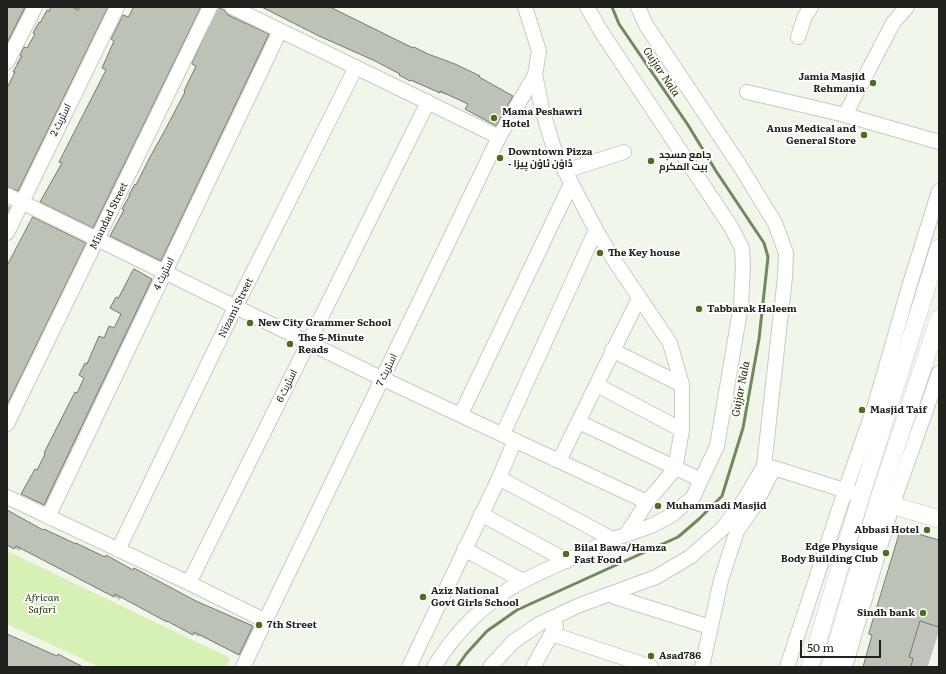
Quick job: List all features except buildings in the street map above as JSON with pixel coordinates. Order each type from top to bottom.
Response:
[{"type":"main road","points":[[810,667],[861,496],[939,248]]},
{"type":"main road","points":[[830,667],[885,503],[939,318]]},
{"type":"main road","points":[[885,503],[939,519]]},
{"type":"street","points":[[7,62],[35,7]]},
{"type":"street","name":"اسٹریٹ 2","points":[[7,234],[21,202],[116,7]]},
{"type":"street","name":"Miandad Street","points":[[7,424],[210,7]]},
{"type":"street","points":[[232,7],[499,137]]},
{"type":"street","name":"اسٹریٹ 7","points":[[247,666],[266,621],[499,137],[534,75],[539,51],[526,7]]},
{"type":"street","points":[[434,667],[443,652],[467,623],[497,598],[523,581],[612,539],[651,526],[672,515],[693,497],[717,446],[741,305],[743,265],[742,248],[731,227],[602,33],[587,7]]},
{"type":"street","points":[[638,7],[646,25],[740,166],[771,216],[786,253],[769,467],[750,502],[737,531],[721,580],[702,667]]},
{"type":"street","points":[[798,37],[805,16],[811,7]]},
{"type":"street","points":[[844,115],[893,23],[907,7]]},
{"type":"street","name":"اسٹریٹ 4","points":[[48,517],[280,30]]},
{"type":"street","name":"Nizami Street","points":[[118,550],[236,306],[356,67]]},
{"type":"street","name":"اسٹریٹ 7","points":[[534,75],[542,109],[553,144],[568,177],[596,230],[639,298],[670,343],[682,385],[682,430],[676,469]]},
{"type":"street","points":[[747,92],[844,115],[939,142]]},
{"type":"street","name":"اسٹریٹ 6","points":[[189,583],[428,102]]},
{"type":"street","points":[[461,414],[568,177],[624,152]]},
{"type":"street","points":[[787,667],[845,491],[875,406],[939,191]]},
{"type":"street","points":[[7,195],[383,379],[461,414],[647,502]]},
{"type":"street","points":[[409,667],[498,478],[509,437],[596,230]]},
{"type":"street","points":[[559,461],[597,385],[612,350],[639,298]]},
{"type":"street","points":[[612,350],[682,385]]},
{"type":"street","points":[[845,667],[885,503],[939,373]]},
{"type":"street","points":[[597,385],[682,430]]},
{"type":"street","points":[[579,422],[701,480]]},
{"type":"street","points":[[769,467],[885,503]]},
{"type":"street","points":[[626,535],[647,502],[676,469]]},
{"type":"street","points":[[498,478],[612,539]]},
{"type":"street","points":[[7,498],[189,583],[266,621]]},
{"type":"street","points":[[490,667],[513,642],[539,624],[580,605],[656,577],[690,557],[750,502]]},
{"type":"street","points":[[481,514],[567,561]]},
{"type":"street","points":[[464,549],[523,581]]},
{"type":"street","points":[[614,593],[615,597],[710,628]]},
{"type":"street","points":[[533,667],[552,634],[560,617],[558,615]]},
{"type":"street","points":[[552,634],[651,667]]},
{"type":"green space","name":"African Safari","points":[[7,551],[230,658],[226,667],[100,667],[7,624]]},
{"type":"waterway","name":"Gujjar Nala","points":[[457,667],[466,654],[487,631],[517,610],[678,537],[722,496],[743,428],[759,339],[768,257],[764,243],[716,171],[688,125],[619,24],[612,7]]},
{"type":"place","name":"Jamia Masjid Rehmania","points":[[873,83]]},
{"type":"place","name":"Mama Peshawri Hotel","points":[[494,118]]},
{"type":"place","name":"Anus Medical and General Store","points":[[864,135]]},
{"type":"place","name":"Downtown Pizza - ڈاؤن ٹاؤن پیزا","points":[[500,158]]},
{"type":"place","name":"جامع مسجد بیت المکرم","points":[[651,161]]},
{"type":"place","name":"The Key house","points":[[600,253]]},
{"type":"place","name":"Tabbarak Haleem","points":[[699,309]]},
{"type":"place","name":"New City Grammer School","points":[[250,323]]},
{"type":"place","name":"The 5-Minute Reads","points":[[290,344]]},
{"type":"place","name":"Masjid Taif","points":[[862,410]]},
{"type":"place","name":"Muhammadi Masjid","points":[[658,506]]},
{"type":"place","name":"Abbasi Hotel","points":[[927,530]]},
{"type":"place","name":"Edge Physique Body Building Club","points":[[886,553]]},
{"type":"place","name":"Bilal Bawa/Hamza Fast Food","points":[[566,554]]},
{"type":"place","name":"Aziz National Govt Girls School","points":[[423,597]]},
{"type":"place","name":"Sindh bank","points":[[923,613]]},
{"type":"place","name":"7th Street","points":[[259,625]]},
{"type":"place","name":"Asad786","points":[[651,656]]}]
